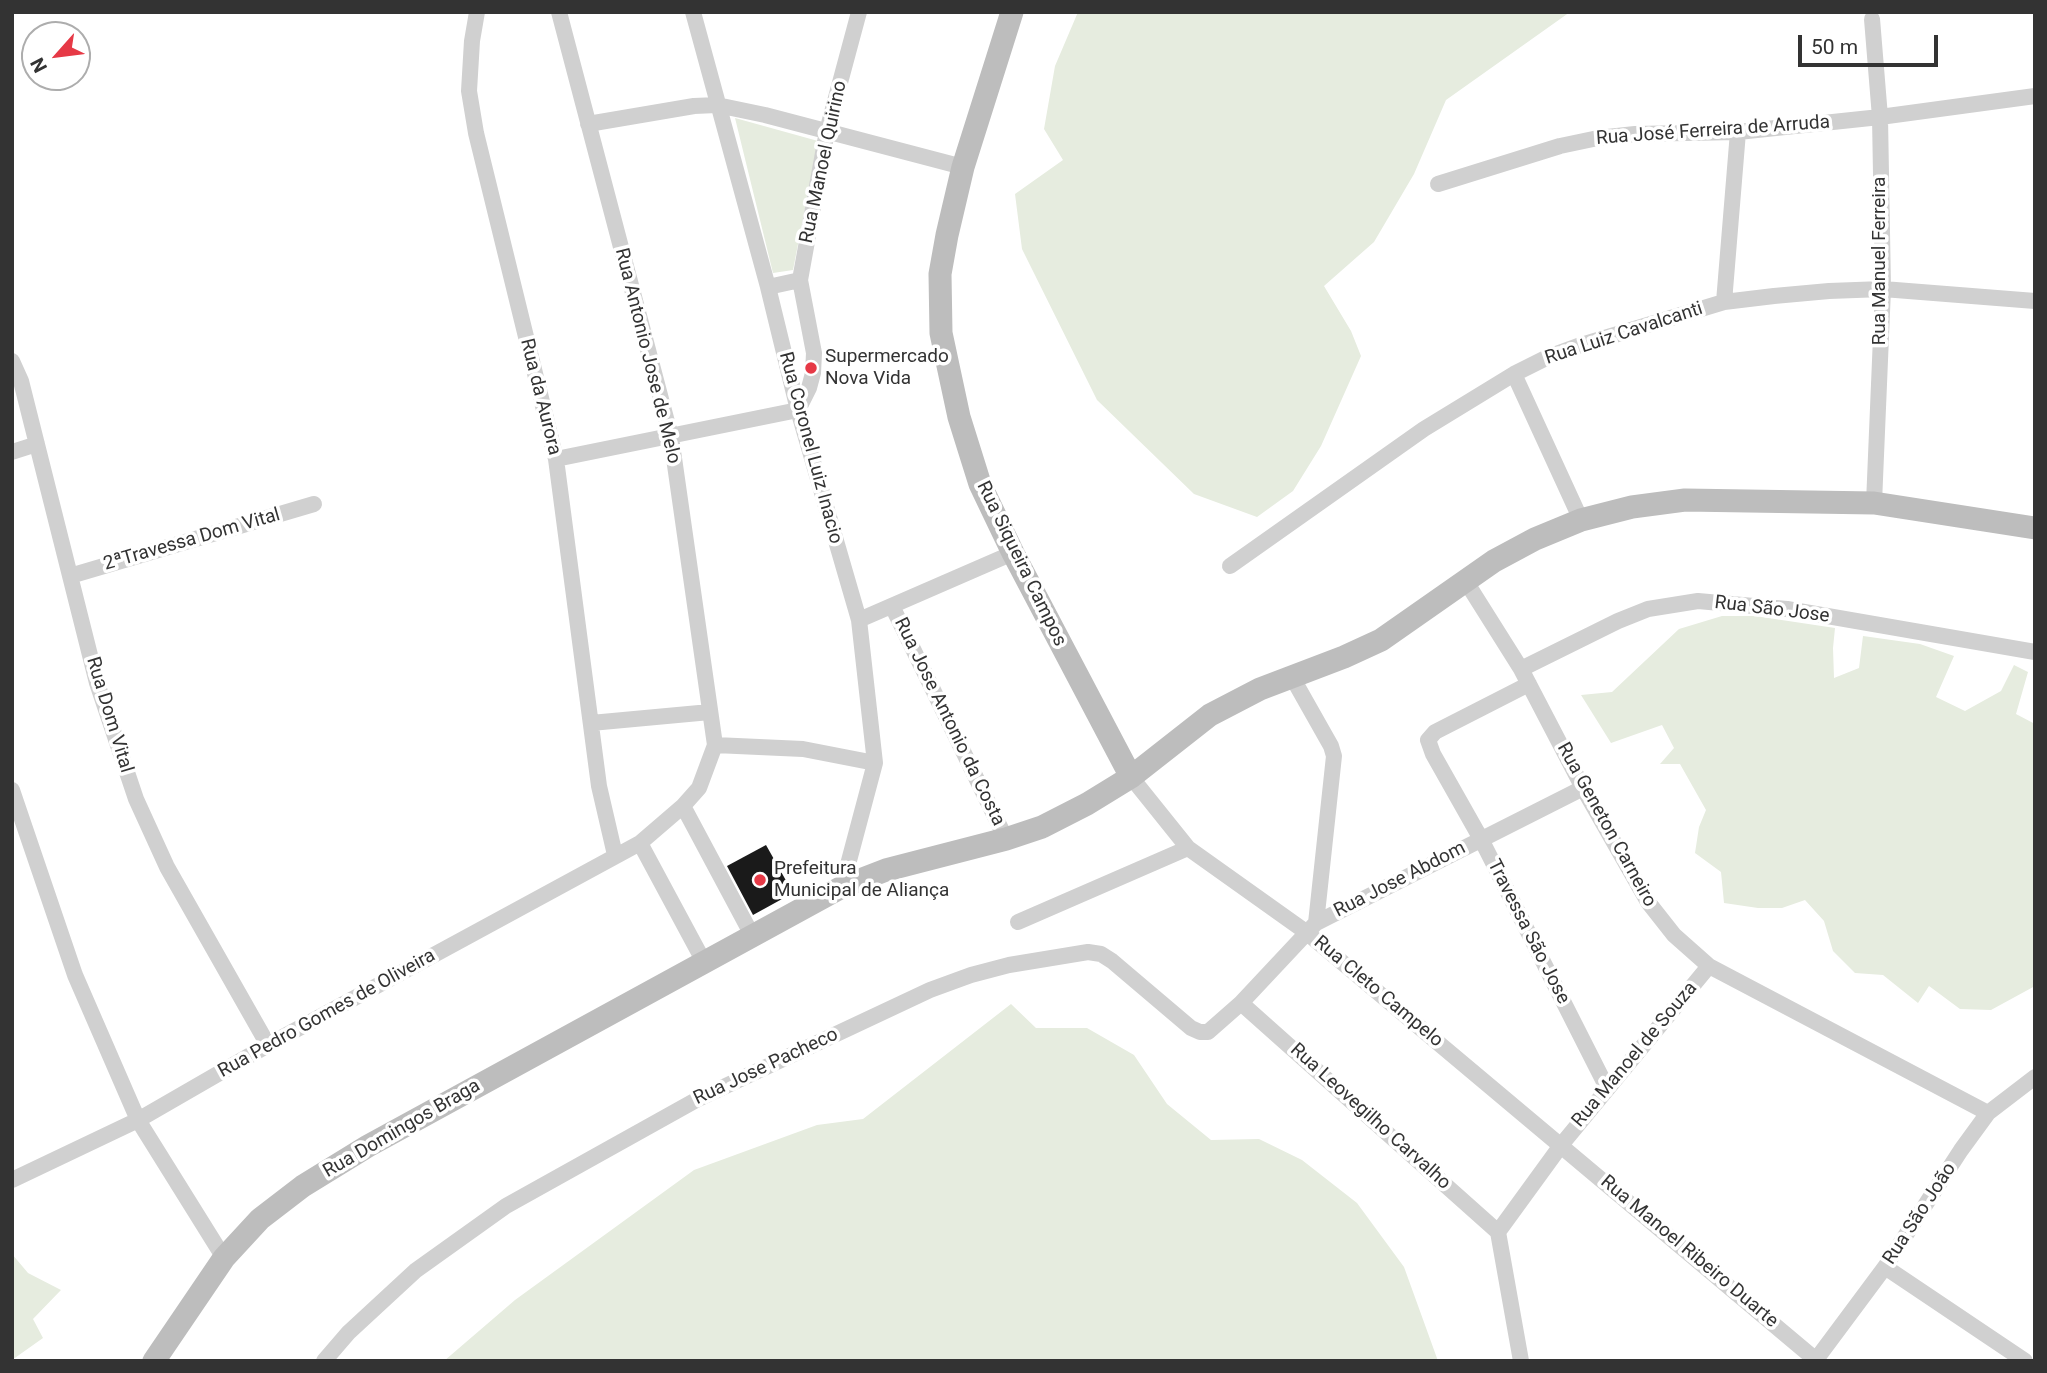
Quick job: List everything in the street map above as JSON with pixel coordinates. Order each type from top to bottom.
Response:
[{"type":"main road","name":"Rua Siqueira Campos","points":[[1012,12],[963,167],[940,275],[941,333],[959,417],[980,484],[1013,554],[1131,778]]},
{"type":"main road","name":"Rua Domingos Braga","points":[[154,1361],[224,1258],[260,1219],[303,1185],[368,1146],[842,887],[886,870],[1042,827],[1087,804],[1131,778],[1210,715],[1260,688],[1344,657],[1381,640],[1465,580],[1535,539],[1581,520],[1632,507],[1685,500],[1874,503],[2035,528]]},
{"type":"street","name":"Rua da Aurora","points":[[477,12],[469,91],[475,133],[556,459],[599,786],[615,855]]},
{"type":"street","name":"Rua Antonio Jose de Melo","points":[[559,12],[671,438],[715,745],[699,788],[683,806],[640,843]]},
{"type":"street","name":"Rua Coronel Luiz Inacio","points":[[693,12],[768,287],[798,410],[859,620],[875,763],[842,887]]},
{"type":"street","name":"Rua Manoel Quirino","points":[[800,280],[827,131],[859,12]]},
{"type":"street","name":"Rua Manuel Ferreira","points":[[1872,19],[1880,117],[1883,289],[1874,503]]},
{"type":"street","name":"Rua José Ferreira de Arruda","points":[[1438,184],[1560,146],[1598,138],[1635,134],[1738,132],[1880,117],[2035,96]]},
{"type":"street","points":[[587,124],[694,106],[717,105],[963,167]]},
{"type":"street","points":[[1724,302],[1738,132]]},
{"type":"street","points":[[556,459],[671,438],[798,410],[811,380],[814,353],[800,280],[768,287]]},
{"type":"street","name":"Rua Luiz Cavalcanti","points":[[1230,566],[1424,429],[1514,374],[1578,346],[1724,302],[1829,291],[1883,289],[2035,301]]},
{"type":"street","name":"Rua Dom Vital","points":[[12,361],[21,381],[97,683],[136,799],[167,867],[268,1045]]},
{"type":"street","points":[[1514,374],[1581,520]]},
{"type":"street","points":[[12,452],[37,444]]},
{"type":"street","name":"2ªTravessa Dom Vital","points":[[70,576],[314,504]]},
{"type":"street","points":[[859,620],[1013,554]]},
{"type":"street","name":"Rua Geneton Carneiro","points":[[1465,580],[1530,684],[1583,788],[1648,902],[1674,936],[1709,966],[1988,1113]]},
{"type":"street","name":"Rua São Jose","points":[[1521,669],[1648,609],[1698,601],[1787,609],[2035,652]]},
{"type":"street","name":"Rua Jose Antonio da Costa","points":[[892,606],[1006,839]]},
{"type":"street","points":[[1292,677],[1334,756],[1311,928]]},
{"type":"street","name":"Travessa São Jose","points":[[1530,684],[1435,732],[1428,740],[1607,1087]]},
{"type":"street","points":[[591,723],[710,712]]},
{"type":"street","points":[[715,745],[803,749],[875,763]]},
{"type":"street","name":"Rua Cleto Campelo","points":[[1131,778],[1188,848],[1311,928],[1562,1144]]},
{"type":"street","name":"Rua Jose Abdom","points":[[1241,1003],[1311,928],[1583,788]]},
{"type":"street","points":[[12,790],[75,975],[138,1119],[224,1258]]},
{"type":"street","points":[[683,806],[753,937]]},
{"type":"street","points":[[640,843],[704,962]]},
{"type":"street","name":"Rua Pedro Gomes de Oliveira","points":[[12,1180],[138,1119],[268,1045],[640,843]]},
{"type":"street","points":[[1018,922],[1188,848]]},
{"type":"street","name":"Rua Jose Pacheco","points":[[324,1361],[349,1332],[415,1271],[506,1206],[698,1098],[930,990],[1009,965],[1088,952],[1101,954],[1112,961],[1191,1028],[1200,1032],[1214,1028],[1241,1003]]},
{"type":"street","name":"Rua Manoel de Souza","points":[[1498,1232],[1607,1087],[1709,966]]},
{"type":"street","name":"Rua Leovegilho Carvalho","points":[[1241,1003],[1498,1232]]},
{"type":"street","name":"Rua São João","points":[[1815,1360],[1885,1267],[1988,1113],[2035,1077]]},
{"type":"street","name":"Rua Manoel Ribeiro Duarte","points":[[1562,1144],[1815,1360]]},
{"type":"street","points":[[1498,1232],[1521,1361]]},
{"type":"street","points":[[1885,1267],[2025,1361]]},
{"type":"shaded area","points":[[1078,12],[1570,12],[1446,100],[1414,174],[1374,242],[1324,286],[1351,331],[1361,356],[1321,446],[1293,491],[1257,517],[1194,494],[1097,400],[1022,249],[1015,194],[1063,160],[1044,129],[1055,66]]},
{"type":"shaded area","points":[[735,118],[818,141],[793,270],[773,273]]},
{"type":"shaded area","points":[[1722,616],[1755,616],[1835,628],[1834,678],[1859,668],[1863,636],[1920,644],[1954,656],[1936,697],[1965,711],[2001,691],[2014,665],[2028,672],[2016,714],[2035,724],[2035,986],[1991,1010],[1960,1009],[1929,986],[1918,1003],[1883,975],[1855,973],[1833,951],[1824,921],[1805,900],[1782,908],[1724,903],[1721,872],[1695,853],[1699,827],[1706,810],[1680,764],[1660,764],[1674,748],[1662,725],[1611,743],[1581,695],[1612,692],[1679,629]]},
{"type":"shaded area","points":[[1011,1004],[1036,1028],[1087,1028],[1134,1055],[1167,1104],[1211,1140],[1259,1139],[1302,1160],[1357,1203],[1404,1267],[1438,1361],[444,1361],[515,1300],[694,1170],[817,1125],[863,1119]]},
{"type":"shaded area","points":[[12,1254],[28,1273],[61,1290],[33,1319],[43,1338],[12,1360]]},
{"type":"building","name":"Prefeitura Municipal de Aliança","points":[[766,845],[793,893],[753,915],[727,866]]},
{"type":"place","name":"Supermercado Nova Vida","points":[[811,368]]},
{"type":"place","name":"Prefeitura Municipal de Aliança","points":[[760,880]]}]
